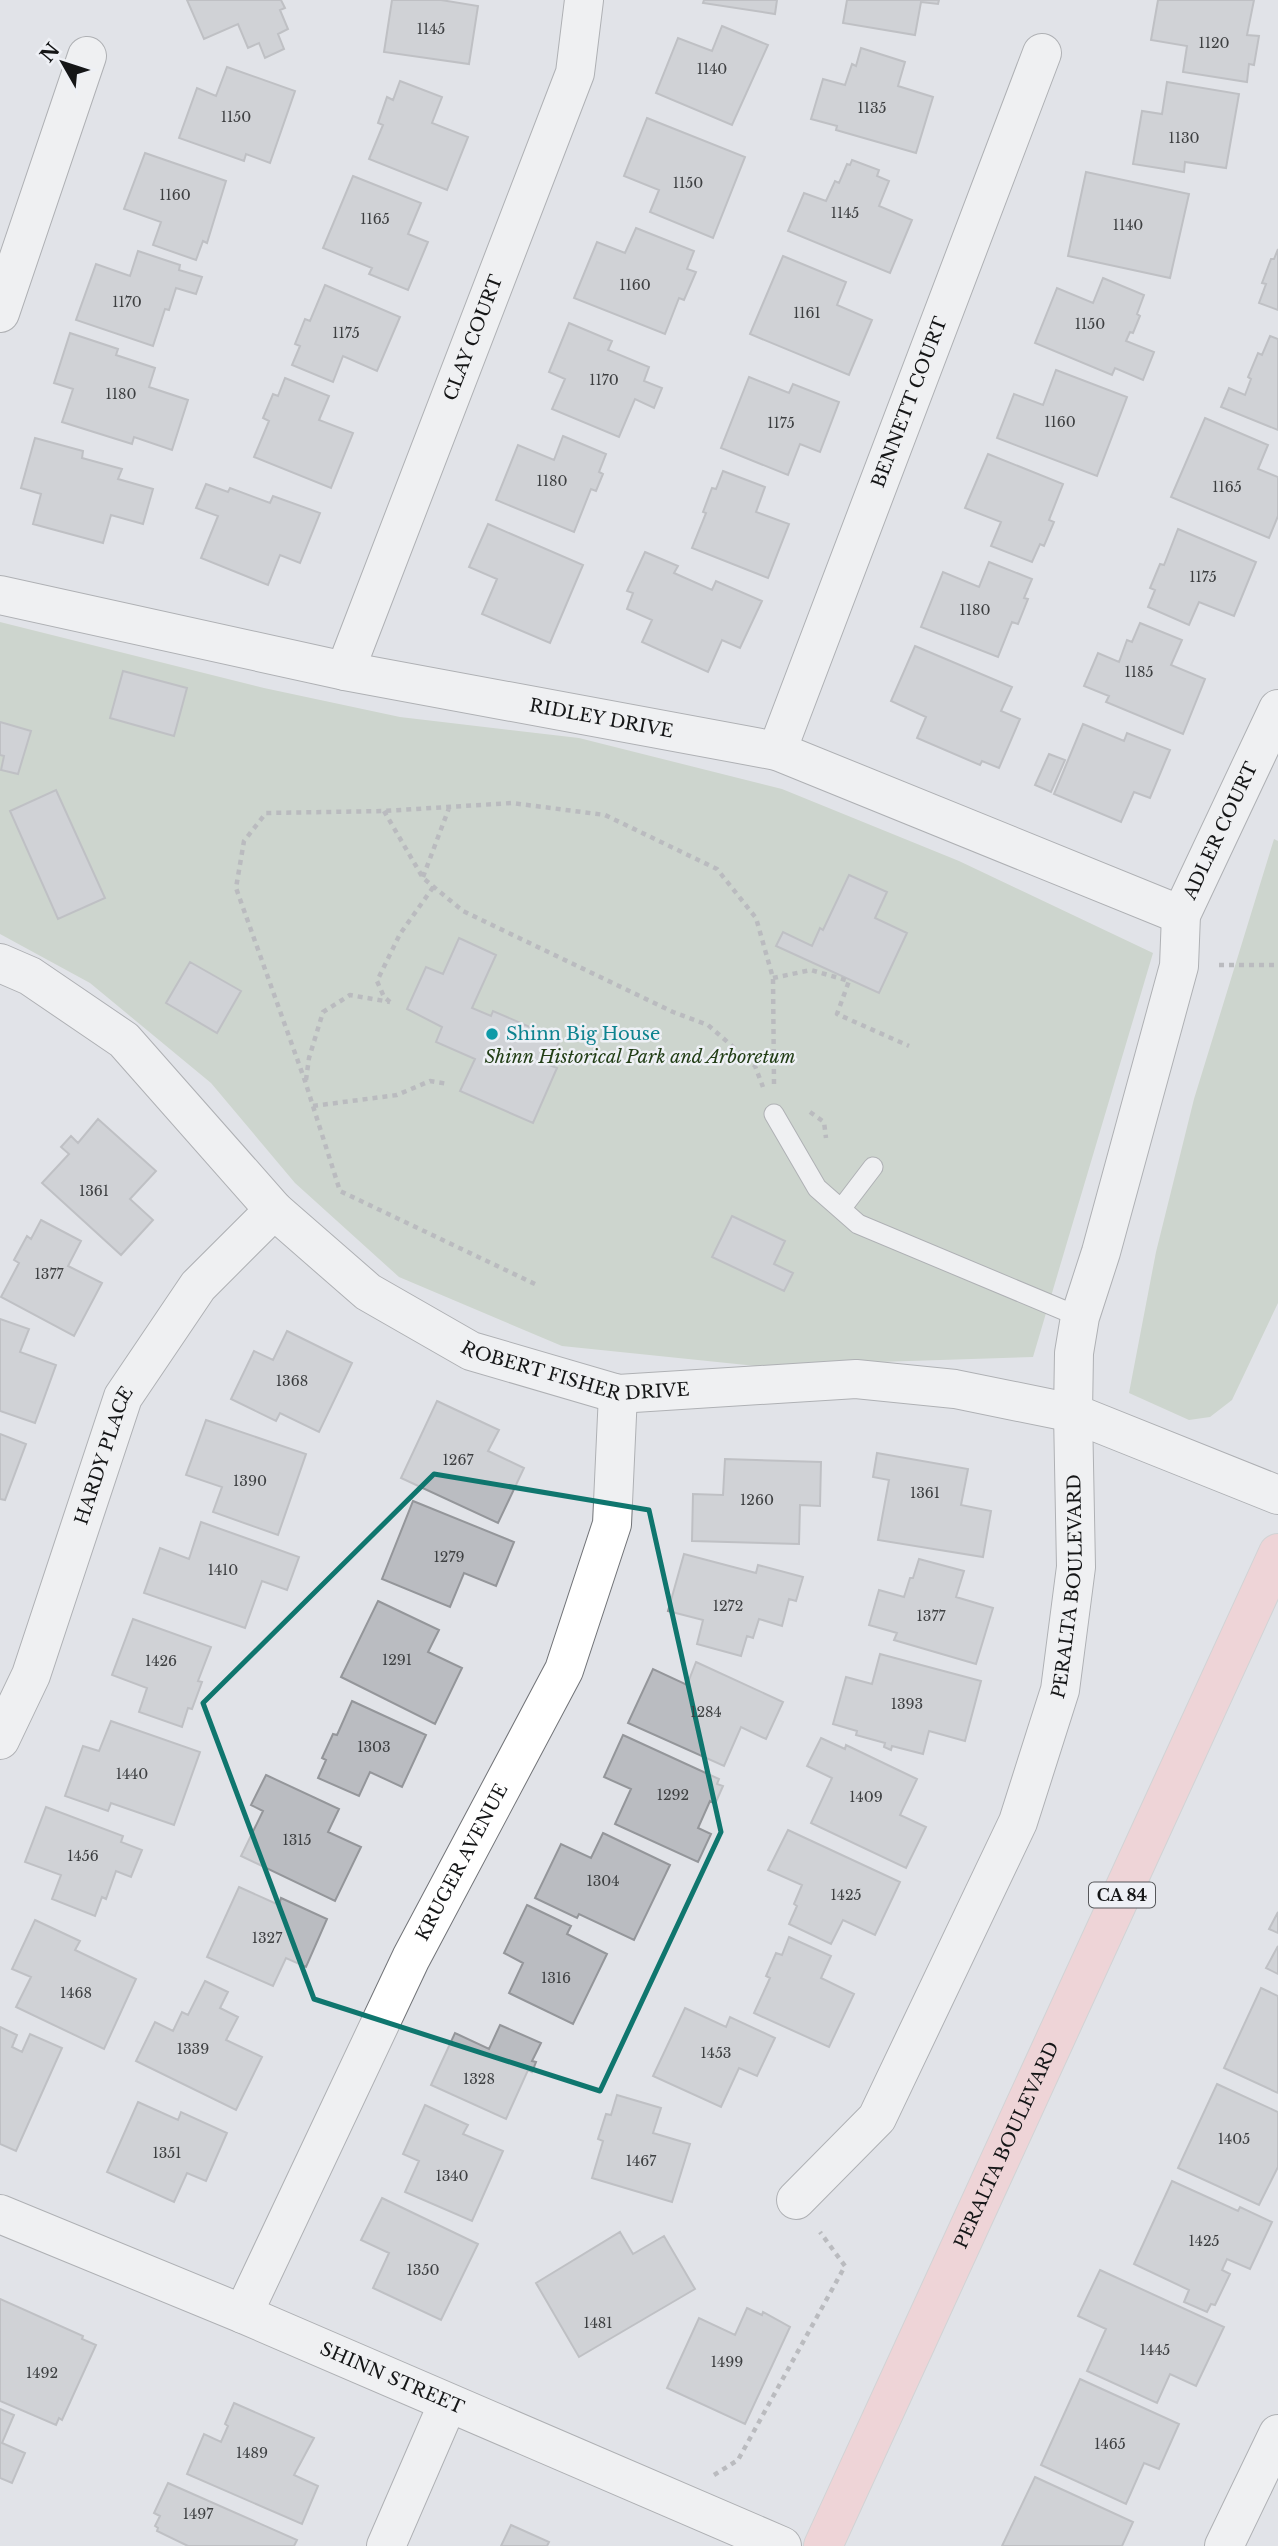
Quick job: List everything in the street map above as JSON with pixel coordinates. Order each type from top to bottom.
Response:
[{"type":"main road","name":"PERALTA BOULEVARD","points":[[824,2546],[1278,1553]]},
{"type":"street","name":"CLAY COURT","points":[[345,671],[575,73],[584,0]]},
{"type":"street","name":"BENNETT COURT","points":[[777,751],[1042,53]]},
{"type":"street","points":[[0,313],[87,56]]},
{"type":"street","name":"RIDLEY DRIVE","points":[[0,595],[345,671],[777,751],[1181,915]]},
{"type":"street","name":"ADLER COURT","points":[[1181,915],[1278,709]]},
{"type":"street","name":"PERALTA BOULEVARD","points":[[796,2200],[877,2118],[1018,1822],[1059,1690],[1076,1567],[1074,1353],[1080,1317],[1101,1252],[1179,966],[1181,915]]},
{"type":"street","name":"ROBERT FISHER DRIVE","points":[[0,962],[30,976],[124,1040],[274,1210],[368,1292],[471,1351],[618,1394],[856,1379],[955,1389],[1073,1413],[1278,1495]]},
{"type":"street","name":"HARDY PLACE","points":[[0,1740],[31,1675],[123,1397],[198,1286],[274,1210]]},
{"type":"street","name":"KRUGER AVENUE","points":[[243,2314],[411,1958],[564,1670],[612,1524],[618,1394]]},
{"type":"street","name":"SHINN STREET","points":[[0,2214],[243,2314],[782,2546]]},
{"type":"street","points":[[386,2546],[448,2403]]},
{"type":"street","points":[[1224,2546],[1278,2434]]},
{"type":"lane","points":[[775,1114],[817,1188],[858,1224],[1080,1317]]},
{"type":"lane","points":[[841,1209],[873,1167]]},
{"type":"path","points":[[535,1284],[340,1191],[305,1081],[236,888],[244,841],[266,813],[384,811],[512,803],[605,815],[717,869],[756,918],[773,978],[775,1114]]},
{"type":"path","points":[[423,878],[449,808]]},
{"type":"path","points":[[384,811],[423,878],[463,911],[673,1012],[708,1025],[755,1066],[775,1114]]},
{"type":"path","points":[[305,1081],[323,1012],[350,995],[390,1002],[384,997],[377,981],[400,934],[433,887]]},
{"type":"path","points":[[1179,966],[1278,965]]},
{"type":"path","points":[[773,978],[811,970],[849,981],[837,1014],[909,1046]]},
{"type":"path","points":[[313,1105],[397,1096],[430,1081],[448,1084]]},
{"type":"path","points":[[675,2500],[738,2460],[845,2266],[796,2200]]},
{"type":"highlighted area","points":[[434,1474],[649,1510],[721,1832],[600,2091],[314,1999],[203,1703]]},
{"type":"green space","name":"Shinn Historical Park and Arboretum","points":[[0,622],[264,688],[400,717],[579,738],[782,789],[959,861],[1153,953],[1033,1357],[756,1366],[562,1346],[399,1277],[295,1183],[211,1083],[90,983],[0,934]]},
{"type":"green space","points":[[1274,839],[1278,841],[1278,1303],[1232,1400],[1210,1417],[1189,1420],[1129,1393],[1156,1252],[1194,1099]]},
{"type":"building","points":[[187,0],[281,0],[285,8],[280,10],[288,29],[278,34],[284,49],[265,58],[259,43],[248,48],[238,24],[204,39]]},
{"type":"building","points":[[392,0],[441,0],[478,6],[469,64],[384,52]]},
{"type":"building","points":[[704,0],[777,0],[775,14],[703,3]]},
{"type":"building","points":[[847,0],[939,0],[938,4],[921,2],[915,35],[843,23]]},
{"type":"building","points":[[1158,0],[1254,0],[1247,35],[1259,36],[1254,65],[1249,64],[1247,82],[1183,72],[1187,46],[1151,40]]},
{"type":"building","points":[[722,26],[768,45],[732,125],[656,93],[678,38],[712,51]]},
{"type":"building","points":[[861,48],[905,62],[898,86],[933,97],[916,153],[836,130],[837,126],[811,119],[823,79],[845,85],[852,64],[856,66]]},
{"type":"building","points":[[227,67],[295,91],[270,163],[246,154],[244,161],[179,138],[197,88],[216,96]]},
{"type":"building","points":[[400,81],[442,97],[432,123],[468,137],[447,190],[369,159],[383,125],[378,123],[387,97],[393,100]]},
{"type":"building","points":[[1167,82],[1239,94],[1226,168],[1185,162],[1184,172],[1133,164],[1142,111],[1162,114]]},
{"type":"building","points":[[647,118],[745,157],[713,238],[650,212],[659,190],[624,176]]},
{"type":"building","points":[[145,153],[226,181],[207,243],[203,241],[196,260],[153,245],[161,222],[124,209]]},
{"type":"building","points":[[852,160],[879,170],[877,176],[889,181],[879,206],[912,220],[890,273],[788,231],[804,193],[826,201],[835,181],[839,183],[847,164],[850,165]]},
{"type":"building","points":[[1086,172],[1189,194],[1170,278],[1068,256]]},
{"type":"building","points":[[353,176],[421,203],[408,234],[428,242],[408,290],[369,274],[372,268],[323,248]]},
{"type":"building","points":[[636,228],[694,251],[687,269],[696,272],[684,300],[679,298],[665,334],[574,298],[597,242],[625,253]]},
{"type":"building","points":[[1278,249],[1278,310],[1259,303],[1266,284],[1262,283]]},
{"type":"building","points":[[138,251],[180,265],[179,270],[202,277],[196,294],[176,288],[169,310],[165,309],[153,346],[76,320],[96,264],[130,276]]},
{"type":"building","points":[[783,256],[846,282],[837,305],[872,320],[849,375],[750,334]]},
{"type":"building","points":[[1103,278],[1144,295],[1137,314],[1140,316],[1133,333],[1130,332],[1126,341],[1154,352],[1143,380],[1115,368],[1112,375],[1035,343],[1057,288],[1093,303]]},
{"type":"building","points":[[325,285],[400,317],[377,371],[343,356],[333,382],[292,365],[300,346],[295,344],[305,319],[310,321]]},
{"type":"building","points":[[569,323],[612,341],[608,350],[649,367],[644,381],[662,388],[654,408],[635,399],[619,437],[552,409],[565,379],[549,372]]},
{"type":"building","points":[[70,333],[118,349],[116,355],[155,368],[149,387],[188,400],[172,450],[134,437],[132,444],[62,422],[73,389],[54,383]]},
{"type":"building","points":[[1270,336],[1278,339],[1278,430],[1221,407],[1229,388],[1245,395],[1251,379],[1248,377],[1258,353],[1262,355]]},
{"type":"building","points":[[1056,370],[1127,397],[1097,476],[997,438],[1014,394],[1043,405]]},
{"type":"building","points":[[749,377],[789,393],[793,384],[839,402],[820,452],[800,444],[788,475],[721,448]]},
{"type":"building","points":[[285,378],[329,396],[319,420],[353,433],[331,488],[254,457],[269,421],[263,418],[273,394],[278,396]]},
{"type":"building","points":[[1205,418],[1268,445],[1258,469],[1278,477],[1278,516],[1269,538],[1171,497]]},
{"type":"building","points":[[563,436],[606,454],[599,472],[603,474],[596,491],[591,489],[574,532],[496,500],[518,445],[554,460]]},
{"type":"building","points":[[35,438],[83,451],[82,458],[122,469],[118,479],[153,489],[143,524],[111,515],[103,543],[33,524],[41,494],[21,488]]},
{"type":"building","points":[[988,454],[1063,484],[1049,520],[1054,522],[1044,546],[1040,544],[1032,562],[991,546],[1001,522],[965,508]]},
{"type":"building","points":[[723,471],[765,487],[756,512],[789,524],[768,578],[692,548],[706,513],[703,512],[712,488],[716,489]]},
{"type":"building","points":[[206,484],[228,492],[230,488],[270,503],[273,496],[320,513],[300,563],[280,555],[268,585],[201,558],[218,516],[196,508]]},
{"type":"building","points":[[488,524],[583,565],[550,643],[482,614],[497,579],[469,567]]},
{"type":"building","points":[[1178,529],[1256,562],[1234,616],[1199,602],[1189,625],[1148,607],[1155,590],[1150,588],[1160,564],[1164,565]]},
{"type":"building","points":[[645,552],[678,566],[674,573],[712,590],[716,581],[762,601],[740,648],[722,640],[708,672],[642,642],[652,620],[627,609],[633,593],[627,591]]},
{"type":"building","points":[[989,562],[1032,579],[1024,598],[1028,599],[1018,624],[1012,622],[998,657],[921,627],[943,572],[979,587]]},
{"type":"building","points":[[1140,623],[1182,640],[1171,665],[1205,679],[1183,734],[1106,702],[1109,696],[1084,686],[1098,653],[1119,662],[1127,640],[1132,642]]},
{"type":"building","points":[[915,646],[1012,687],[1001,711],[1020,719],[999,768],[982,761],[980,765],[917,738],[926,717],[891,701]]},
{"type":"building","points":[[123,671],[187,688],[174,736],[110,718]]},
{"type":"building","points":[[0,722],[31,731],[18,774],[1,770],[4,756],[0,755]]},
{"type":"building","points":[[1083,724],[1124,741],[1127,733],[1170,750],[1150,798],[1134,792],[1121,822],[1054,794]]},
{"type":"building","points":[[1049,754],[1065,760],[1051,792],[1035,785]]},
{"type":"building","points":[[56,790],[105,898],[58,919],[10,811]]},
{"type":"building","points":[[849,875],[887,892],[875,918],[907,933],[879,993],[776,946],[783,932],[812,946],[820,928],[823,930]]},
{"type":"building","name":"Shinn Big House","points":[[459,938],[496,955],[472,1008],[491,1016],[493,1011],[560,1040],[549,1065],[557,1068],[533,1123],[460,1091],[475,1059],[436,1042],[442,1027],[407,1009],[426,967],[443,974]]},
{"type":"building","points":[[190,962],[241,991],[217,1033],[166,1003]]},
{"type":"building","points":[[98,1119],[156,1171],[130,1199],[153,1220],[121,1255],[42,1183],[69,1154],[61,1147],[71,1136],[78,1143]]},
{"type":"building","points":[[732,1216],[785,1241],[774,1264],[793,1273],[784,1291],[712,1257]]},
{"type":"building","points":[[41,1220],[81,1241],[68,1266],[102,1283],[74,1336],[1,1297],[19,1263],[14,1260],[27,1236],[31,1239]]},
{"type":"building","points":[[0,1319],[29,1329],[20,1352],[56,1365],[35,1423],[0,1411]]},
{"type":"building","points":[[287,1331],[352,1363],[319,1432],[280,1413],[276,1421],[231,1399],[254,1351],[273,1360]]},
{"type":"building","points":[[437,1401],[499,1430],[488,1451],[524,1468],[498,1523],[401,1478]]},
{"type":"building","points":[[206,1420],[306,1454],[278,1535],[213,1512],[222,1487],[186,1475]]},
{"type":"building","points":[[0,1434],[26,1444],[5,1500],[0,1499]]},
{"type":"building","points":[[877,1453],[968,1469],[961,1505],[991,1511],[983,1557],[878,1540],[889,1480],[873,1477]]},
{"type":"building","points":[[725,1459],[821,1462],[820,1506],[800,1505],[799,1544],[692,1541],[693,1494],[723,1495]]},
{"type":"building","points":[[413,1501],[514,1542],[496,1586],[464,1573],[450,1607],[382,1579]]},
{"type":"building","points":[[201,1522],[299,1557],[287,1590],[262,1581],[245,1628],[144,1593],[160,1548],[189,1559]]},
{"type":"building","points":[[684,1554],[756,1573],[758,1565],[803,1577],[796,1601],[789,1599],[782,1626],[759,1619],[753,1638],[747,1636],[741,1656],[697,1644],[703,1620],[668,1611]]},
{"type":"building","points":[[919,1559],[964,1571],[956,1597],[993,1608],[976,1664],[894,1640],[897,1633],[869,1625],[879,1590],[904,1597]]},
{"type":"building","points":[[378,1601],[439,1630],[428,1652],[462,1668],[435,1724],[341,1677]]},
{"type":"building","points":[[133,1619],[211,1647],[198,1681],[202,1682],[192,1709],[188,1708],[182,1727],[139,1712],[147,1688],[112,1675]]},
{"type":"building","points":[[880,1654],[981,1681],[965,1741],[929,1731],[923,1754],[892,1746],[891,1750],[884,1747],[885,1743],[856,1735],[857,1731],[833,1724],[846,1677],[872,1684]]},
{"type":"building","points":[[696,1662],[783,1702],[766,1739],[741,1727],[724,1766],[628,1723],[653,1669],[687,1685]]},
{"type":"building","points":[[352,1701],[426,1735],[402,1787],[370,1772],[359,1796],[318,1778],[326,1760],[322,1758],[333,1734],[337,1735]]},
{"type":"building","points":[[111,1721],[200,1752],[174,1825],[111,1803],[108,1811],[65,1796],[83,1746],[99,1751]]},
{"type":"building","points":[[623,1735],[719,1779],[717,1784],[723,1786],[715,1804],[710,1801],[698,1828],[711,1834],[698,1862],[615,1824],[631,1789],[604,1777]]},
{"type":"building","points":[[821,1738],[845,1749],[846,1745],[917,1779],[900,1815],[926,1827],[906,1868],[811,1823],[832,1778],[807,1766]]},
{"type":"building","points":[[266,1775],[339,1809],[328,1832],[361,1847],[335,1901],[241,1856],[263,1811],[251,1805]]},
{"type":"building","points":[[46,1807],[123,1836],[121,1842],[142,1850],[131,1877],[116,1871],[106,1899],[102,1897],[95,1916],[52,1899],[61,1875],[25,1862]]},
{"type":"building","points":[[788,1830],[900,1882],[875,1935],[843,1920],[831,1944],[789,1924],[802,1885],[768,1870]]},
{"type":"building","points":[[603,1833],[670,1865],[634,1940],[579,1914],[577,1918],[535,1898],[561,1844],[591,1858]]},
{"type":"building","points":[[239,1887],[279,1905],[281,1898],[327,1919],[306,1967],[286,1958],[273,1986],[207,1957]]},
{"type":"building","points":[[527,1905],[571,1926],[567,1934],[607,1954],[573,2024],[509,1993],[523,1963],[504,1953]]},
{"type":"building","points":[[1278,1912],[1278,1933],[1269,1929]]},
{"type":"building","points":[[35,1920],[80,1941],[75,1950],[136,1979],[104,2049],[16,2007],[31,1977],[12,1969]]},
{"type":"building","points":[[789,1937],[831,1956],[821,1978],[854,1994],[829,2047],[754,2013],[770,1978],[766,1976],[776,1953],[782,1955]]},
{"type":"building","points":[[1278,1946],[1278,1974],[1266,1968]]},
{"type":"building","points":[[205,1981],[228,1992],[220,2008],[238,2017],[226,2040],[262,2057],[236,2110],[136,2061],[155,2022],[173,2031],[182,2012],[188,2015]]},
{"type":"building","points":[[1261,1988],[1278,1996],[1278,2093],[1224,2068]]},
{"type":"building","points":[[685,2008],[726,2027],[730,2017],[775,2038],[757,2076],[739,2068],[721,2107],[653,2076]]},
{"type":"building","points":[[500,2025],[541,2043],[532,2061],[536,2062],[532,2072],[528,2070],[506,2119],[431,2085],[455,2033],[489,2049]]},
{"type":"building","points":[[0,2027],[17,2035],[12,2047],[22,2052],[30,2034],[62,2048],[16,2151],[0,2144]]},
{"type":"building","points":[[1217,2084],[1278,2112],[1278,2167],[1259,2205],[1178,2168]]},
{"type":"building","points":[[617,2095],[661,2108],[653,2133],[690,2144],[672,2202],[592,2178],[603,2141],[598,2139],[606,2114],[611,2115]]},
{"type":"building","points":[[138,2102],[178,2120],[181,2112],[227,2133],[206,2181],[187,2173],[174,2202],[107,2172]]},
{"type":"building","points":[[425,2105],[468,2125],[463,2134],[503,2151],[472,2221],[405,2192],[419,2161],[403,2154]]},
{"type":"building","points":[[1172,2181],[1238,2211],[1240,2207],[1272,2222],[1250,2269],[1227,2259],[1222,2270],[1230,2274],[1215,2305],[1211,2304],[1207,2312],[1184,2302],[1189,2290],[1134,2264]]},
{"type":"building","points":[[382,2198],[478,2244],[441,2320],[373,2288],[389,2253],[361,2240]]},
{"type":"building","points":[[620,2232],[633,2254],[664,2236],[695,2289],[579,2357],[536,2283]]},
{"type":"building","points":[[1100,2270],[1224,2327],[1196,2386],[1170,2374],[1157,2403],[1087,2371],[1106,2329],[1078,2316]]},
{"type":"building","points":[[0,2299],[83,2336],[82,2339],[96,2345],[62,2420],[59,2418],[56,2425],[0,2401]]},
{"type":"building","points":[[747,2308],[762,2315],[763,2312],[790,2327],[745,2424],[667,2388],[699,2318],[735,2335]]},
{"type":"building","points":[[1080,2379],[1179,2424],[1159,2469],[1144,2463],[1126,2504],[1041,2465]]},
{"type":"building","points":[[234,2403],[314,2438],[294,2475],[318,2486],[302,2524],[187,2474],[204,2434],[221,2442]]},
{"type":"building","points":[[0,2409],[14,2415],[2,2443],[25,2453],[12,2483],[0,2478]]},
{"type":"building","points":[[1035,2477],[1133,2522],[1122,2546],[1002,2546]]},
{"type":"building","points":[[168,2483],[297,2540],[294,2546],[188,2546],[157,2531],[155,2526],[160,2516],[154,2513]]},
{"type":"building","points":[[511,2525],[549,2542],[547,2546],[501,2546]]},
{"type":"place","name":"Shinn Big House","points":[[492,1034]]}]
